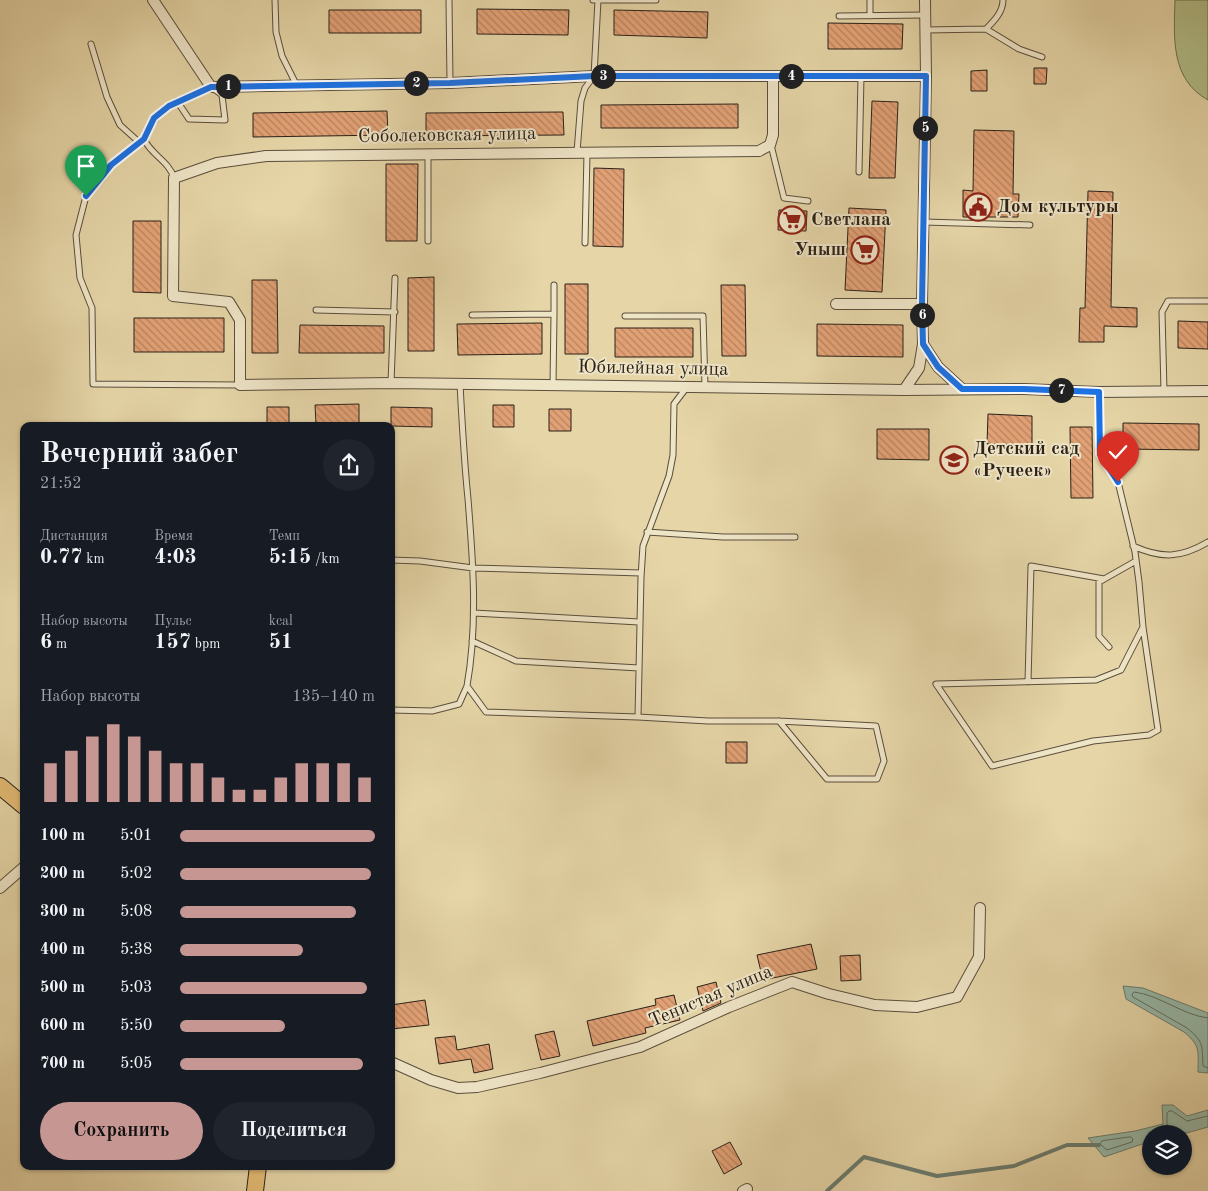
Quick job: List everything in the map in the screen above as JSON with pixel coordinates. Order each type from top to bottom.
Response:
[{"type":"main road","points":[[0,786],[20,803]]},
{"type":"main road","points":[[255,1191],[258,1170]]},
{"type":"street","points":[[153,0],[211,87],[296,84],[450,83],[594,76],[926,76]]},
{"type":"street","points":[[904,390],[919,368],[923,344],[925,0]]},
{"type":"street","points":[[770,145],[773,135],[773,76]]},
{"type":"street","name":"Соболековская улица","points":[[174,178],[217,163],[266,156],[759,151],[770,145]]},
{"type":"street","points":[[174,178],[173,296],[229,302],[240,320],[240,385]]},
{"type":"street","points":[[836,304],[922,304]]},
{"type":"street","points":[[923,344],[938,367],[962,389]]},
{"type":"street","name":"Юбилейная улица","points":[[240,385],[391,383],[904,390],[1024,389],[1099,392],[1208,391]]},
{"type":"street","points":[[0,888],[20,870]]},
{"type":"street","name":"Тенистая улица","points":[[395,1064],[431,1080],[458,1088],[477,1086],[540,1073],[640,1047],[729,1007],[792,982],[875,1006],[917,1007],[956,997],[979,956],[980,908]]},
{"type":"lane","points":[[275,0],[276,32],[282,56],[296,84]]},
{"type":"lane","points":[[449,0],[450,83]]},
{"type":"lane","points":[[593,0],[656,0]]},
{"type":"lane","points":[[585,243],[581,101],[585,88],[594,76],[598,0]]},
{"type":"lane","points":[[870,0],[870,16]]},
{"type":"lane","points":[[986,29],[997,18],[1003,5],[1003,0]]},
{"type":"lane","points":[[839,16],[925,14]]},
{"type":"lane","points":[[926,30],[986,29],[1018,49],[1042,57]]},
{"type":"lane","points":[[91,44],[107,97],[120,125],[142,141],[172,169],[174,178]]},
{"type":"lane","points":[[859,172],[861,76]]},
{"type":"lane","points":[[177,102],[189,119],[225,120],[222,95],[211,87],[177,102],[169,106],[154,118],[142,141],[111,165],[86,196],[76,235],[80,278],[92,308],[94,384],[240,385]]},
{"type":"lane","points":[[770,145],[784,198],[808,201]]},
{"type":"lane","points":[[428,154],[428,241]]},
{"type":"lane","points":[[924,222],[1030,224]]},
{"type":"lane","points":[[391,383],[395,278]]},
{"type":"lane","points":[[553,386],[554,285]]},
{"type":"lane","points":[[1164,391],[1162,312],[1165,304],[1168,301],[1208,301]]},
{"type":"lane","points":[[316,310],[395,312]]},
{"type":"lane","points":[[472,315],[554,314]]},
{"type":"lane","points":[[625,316],[703,316],[704,387]]},
{"type":"lane","points":[[395,710],[432,711],[459,704],[467,686],[471,662],[474,613],[473,568],[460,384]]},
{"type":"lane","points":[[638,717],[643,546],[669,476],[673,455],[674,404],[687,387]]},
{"type":"lane","points":[[1099,392],[1100,454],[1118,482],[1133,546],[1158,730],[1149,735],[1093,741],[992,766],[936,684],[1096,680],[1121,670],[1143,627]]},
{"type":"lane","points":[[647,532],[723,537],[795,536]]},
{"type":"lane","points":[[1133,546],[1150,554],[1174,556],[1194,550],[1208,542]]},
{"type":"lane","points":[[395,560],[420,561],[473,568],[641,573]]},
{"type":"lane","points":[[1109,647],[1099,636],[1099,582],[1136,561]]},
{"type":"lane","points":[[1028,682],[1031,566],[1104,579]]},
{"type":"lane","points":[[474,613],[640,622]]},
{"type":"lane","points":[[472,641],[516,662],[639,668]]},
{"type":"lane","points":[[467,686],[486,712],[708,721],[779,721],[876,726],[884,761],[877,779],[827,779],[779,721]]},
{"type":"green space","points":[[1175,0],[1208,0],[1208,100],[1187,81],[1181,69],[1175,42]]},
{"type":"water","points":[[1123,986],[1143,988],[1208,1013],[1208,1073],[1198,1072],[1197,1049],[1193,1041],[1184,1032],[1126,999]]},
{"type":"water","points":[[1162,1105],[1173,1105],[1187,1116],[1208,1110],[1208,1127],[1192,1131],[1192,1125],[1159,1125],[1163,1124]]},
{"type":"water","points":[[1142,1129],[1142,1144],[1104,1157],[1088,1138]]},
{"type":"building","points":[[477,9],[569,10],[568,35],[477,34]]},
{"type":"building","points":[[329,10],[421,10],[421,33],[329,33]]},
{"type":"building","points":[[614,10],[708,12],[707,38],[614,35]]},
{"type":"building","points":[[828,23],[903,24],[902,49],[828,49]]},
{"type":"building","points":[[1034,68],[1047,68],[1046,84],[1034,84]]},
{"type":"building","points":[[987,70],[987,91],[971,91],[971,71]]},
{"type":"building","points":[[872,101],[898,102],[895,178],[869,178]]},
{"type":"building","points":[[738,104],[738,128],[601,128],[601,105]]},
{"type":"building","points":[[387,111],[388,135],[253,137],[253,113]]},
{"type":"building","points":[[563,112],[564,135],[426,136],[426,113]]},
{"type":"building","points":[[974,130],[1014,131],[1013,194],[1019,194],[1018,217],[963,217],[963,190],[973,191]]},
{"type":"building","points":[[386,164],[418,164],[417,241],[386,241]]},
{"type":"building","points":[[594,168],[624,169],[623,247],[593,246]]},
{"type":"building","points":[[1088,191],[1113,192],[1111,307],[1137,308],[1137,327],[1104,326],[1104,342],[1079,342],[1080,308],[1085,308]]},
{"type":"building","name":"Уныш","points":[[849,208],[886,210],[882,292],[845,290]]},
{"type":"building","name":"Светлана","points":[[779,210],[807,211],[806,231],[778,230]]},
{"type":"building","points":[[133,221],[161,221],[161,293],[133,292]]},
{"type":"building","points":[[434,277],[434,351],[408,351],[408,278]]},
{"type":"building","points":[[252,280],[277,280],[278,353],[252,353]]},
{"type":"building","points":[[565,284],[588,284],[588,354],[565,354]]},
{"type":"building","points":[[721,285],[745,285],[746,356],[722,356]]},
{"type":"building","points":[[134,318],[224,318],[224,352],[134,352]]},
{"type":"building","points":[[1178,321],[1208,322],[1208,349],[1178,348]]},
{"type":"building","points":[[542,323],[542,354],[458,355],[457,324]]},
{"type":"building","points":[[817,324],[903,325],[903,357],[817,356]]},
{"type":"building","points":[[300,325],[384,326],[384,353],[299,353]]},
{"type":"building","points":[[615,328],[693,328],[693,357],[615,357]]},
{"type":"building","points":[[359,404],[359,422],[316,422],[315,405]]},
{"type":"building","points":[[493,405],[514,405],[514,427],[493,427]]},
{"type":"building","points":[[267,407],[289,407],[289,422],[267,422]]},
{"type":"building","points":[[391,407],[432,408],[432,427],[395,426],[395,422],[391,422]]},
{"type":"building","points":[[549,409],[571,409],[571,431],[549,431]]},
{"type":"building","points":[[988,414],[1032,416],[1032,445],[987,444]]},
{"type":"building","points":[[1123,423],[1199,424],[1199,450],[1123,449]]},
{"type":"building","points":[[1070,427],[1092,427],[1093,498],[1071,498]]},
{"type":"building","points":[[877,429],[929,429],[929,460],[877,459]]},
{"type":"building","points":[[726,742],[747,742],[747,763],[726,763]]},
{"type":"building","points":[[811,944],[817,969],[763,980],[757,955]]},
{"type":"building","points":[[860,955],[861,980],[841,981],[840,956]]},
{"type":"building","points":[[716,982],[721,1003],[703,1011],[697,987]]},
{"type":"building","points":[[674,995],[680,1020],[645,1028],[646,1033],[593,1046],[587,1021],[656,1005],[655,999]]},
{"type":"building","points":[[425,1000],[429,1025],[395,1029],[395,1004]]},
{"type":"building","points":[[554,1031],[560,1056],[541,1060],[535,1035]]},
{"type":"building","points":[[455,1036],[457,1050],[489,1044],[493,1069],[474,1073],[471,1059],[439,1064],[435,1038]]},
{"type":"building","points":[[730,1142],[742,1164],[724,1174],[712,1151]]},
{"type":"waterway","points":[[827,1191],[864,1157],[937,1176],[1014,1166],[1067,1145],[1099,1145]]},
{"type":"place","name":"Дом культуры","points":[[978,207]]},
{"type":"place","name":"Светлана","points":[[792,220]]},
{"type":"place","name":"Уныш","points":[[865,250]]},
{"type":"place","name":"Детский сад «Ручеек»","points":[[954,460]]},
{"type":"route","points":[[86,196],[111,165],[144,139],[154,118],[180,99],[211,87],[296,84],[450,83],[594,76],[926,76],[923,344],[938,367],[962,389],[1099,392],[1100,454],[1118,482]]}]
